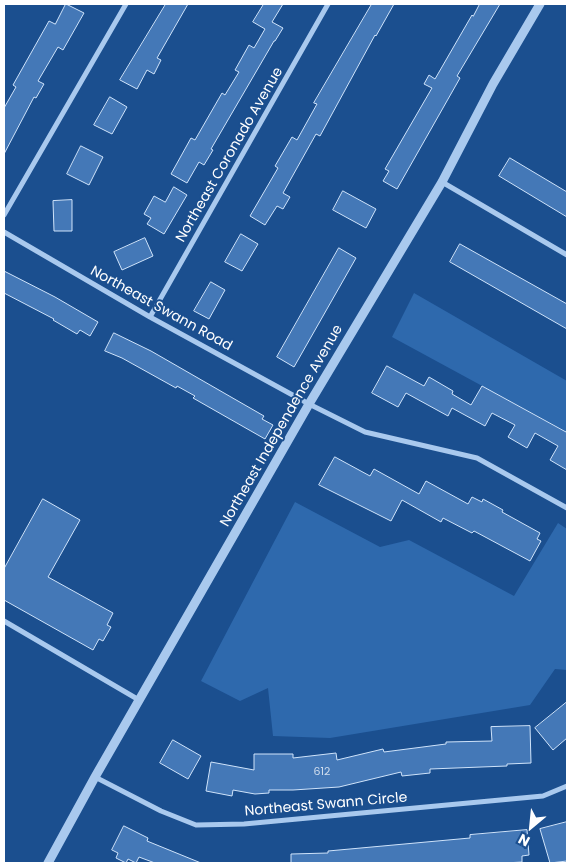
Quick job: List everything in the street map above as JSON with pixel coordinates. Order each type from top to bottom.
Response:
[{"type":"street","points":[[4,215],[126,4]]},
{"type":"street","name":"Northeast Coronado Avenue","points":[[150,317],[328,4]]},
{"type":"street","name":"Northeast Independence Avenue","points":[[48,863],[95,777],[309,404],[442,182],[493,84],[540,4]]},
{"type":"street","points":[[442,182],[567,256]]},
{"type":"street","name":"Northeast Swann Road","points":[[4,232],[150,317],[309,404]]},
{"type":"street","points":[[309,404],[365,432],[476,458],[567,508]]},
{"type":"street","points":[[4,622],[139,700]]},
{"type":"street","name":"Northeast Swann Circle","points":[[95,777],[161,811],[196,825],[244,824],[543,796],[567,786]]},
{"type":"shaded area","points":[[414,293],[567,381],[567,432],[392,337]]},
{"type":"shaded area","points":[[295,502],[380,547],[409,540],[514,596],[558,523],[567,529],[567,670],[555,669],[530,705],[330,738],[273,736],[268,688],[240,701],[201,681]]},
{"type":"building","points":[[66,4],[84,13],[63,50],[58,47],[38,81],[44,84],[36,98],[34,97],[4,154],[4,108],[16,87],[13,85],[49,21],[55,24]]},
{"type":"building","points":[[166,4],[188,4],[157,58],[161,60],[154,74],[147,70],[137,89],[120,80]]},
{"type":"building","points":[[264,4],[283,4],[272,22],[283,28],[211,149],[213,150],[204,165],[199,162],[187,183],[171,174],[191,138],[195,140],[222,93],[225,95],[239,72],[235,70],[249,45],[254,48],[265,29],[253,22]]},
{"type":"building","points":[[372,4],[394,4],[320,136],[316,134],[283,193],[290,197],[283,209],[277,206],[265,225],[250,216],[278,168],[275,166],[292,137],[297,140],[317,104],[314,103]]},
{"type":"building","points":[[480,4],[500,4],[457,76],[460,78],[397,189],[383,181],[389,171],[385,169],[432,88],[424,84],[429,75],[435,79]]},
{"type":"building","points":[[110,97],[127,107],[112,134],[94,125]]},
{"type":"building","points":[[81,146],[103,157],[89,185],[67,174]]},
{"type":"building","points":[[510,158],[567,192],[567,217],[499,176]]},
{"type":"building","points":[[174,187],[187,195],[164,234],[147,224],[151,218],[144,214],[154,196],[165,202]]},
{"type":"building","points":[[343,191],[376,209],[366,228],[333,210]]},
{"type":"building","points":[[72,200],[72,231],[54,231],[53,201]]},
{"type":"building","points":[[241,234],[258,244],[242,271],[225,262]]},
{"type":"building","points":[[145,238],[153,256],[122,270],[114,252]]},
{"type":"building","points":[[460,244],[567,304],[567,329],[450,262]]},
{"type":"building","points":[[339,248],[356,258],[294,367],[277,357]]},
{"type":"building","points":[[4,271],[98,322],[90,336],[80,330],[77,334],[54,319],[4,293]]},
{"type":"building","points":[[211,282],[225,290],[209,319],[194,311]]},
{"type":"building","points":[[114,333],[151,351],[264,416],[262,419],[273,425],[265,439],[193,398],[195,396],[177,386],[176,388],[122,358],[105,351]]},
{"type":"building","points":[[387,366],[424,386],[429,377],[453,391],[452,394],[471,405],[482,386],[566,432],[567,429],[567,470],[550,460],[558,446],[535,433],[527,448],[508,437],[515,425],[492,413],[485,426],[452,408],[448,416],[406,393],[398,407],[372,393]]},
{"type":"building","points":[[335,457],[370,476],[374,469],[419,494],[426,481],[468,504],[472,497],[482,502],[483,499],[540,533],[537,539],[541,541],[530,561],[474,531],[472,533],[443,518],[441,522],[402,500],[391,521],[319,485]]},
{"type":"building","points":[[43,499],[80,520],[48,577],[113,613],[107,625],[111,627],[103,641],[99,639],[93,650],[4,600],[4,569]]},
{"type":"building","points":[[567,702],[567,738],[553,750],[535,728]]},
{"type":"building","points":[[530,726],[531,763],[507,764],[507,766],[430,769],[430,773],[402,776],[401,772],[339,787],[269,790],[269,793],[255,794],[233,790],[232,796],[206,791],[211,762],[254,770],[254,754],[293,754],[293,758],[336,753],[337,760],[383,749],[384,752],[446,744],[446,742],[492,741],[491,727]]},
{"type":"building","points":[[173,740],[201,756],[188,779],[160,763]]},
{"type":"building","points":[[567,822],[567,861],[550,863],[540,829]]},
{"type":"building","points":[[124,826],[148,838],[147,841],[201,863],[155,863],[139,857],[136,863],[128,859],[126,863],[116,858],[118,853],[112,850]]},
{"type":"building","points":[[527,830],[529,855],[522,856],[522,862],[291,863],[291,854],[328,853],[328,851],[470,838],[470,835]]}]
